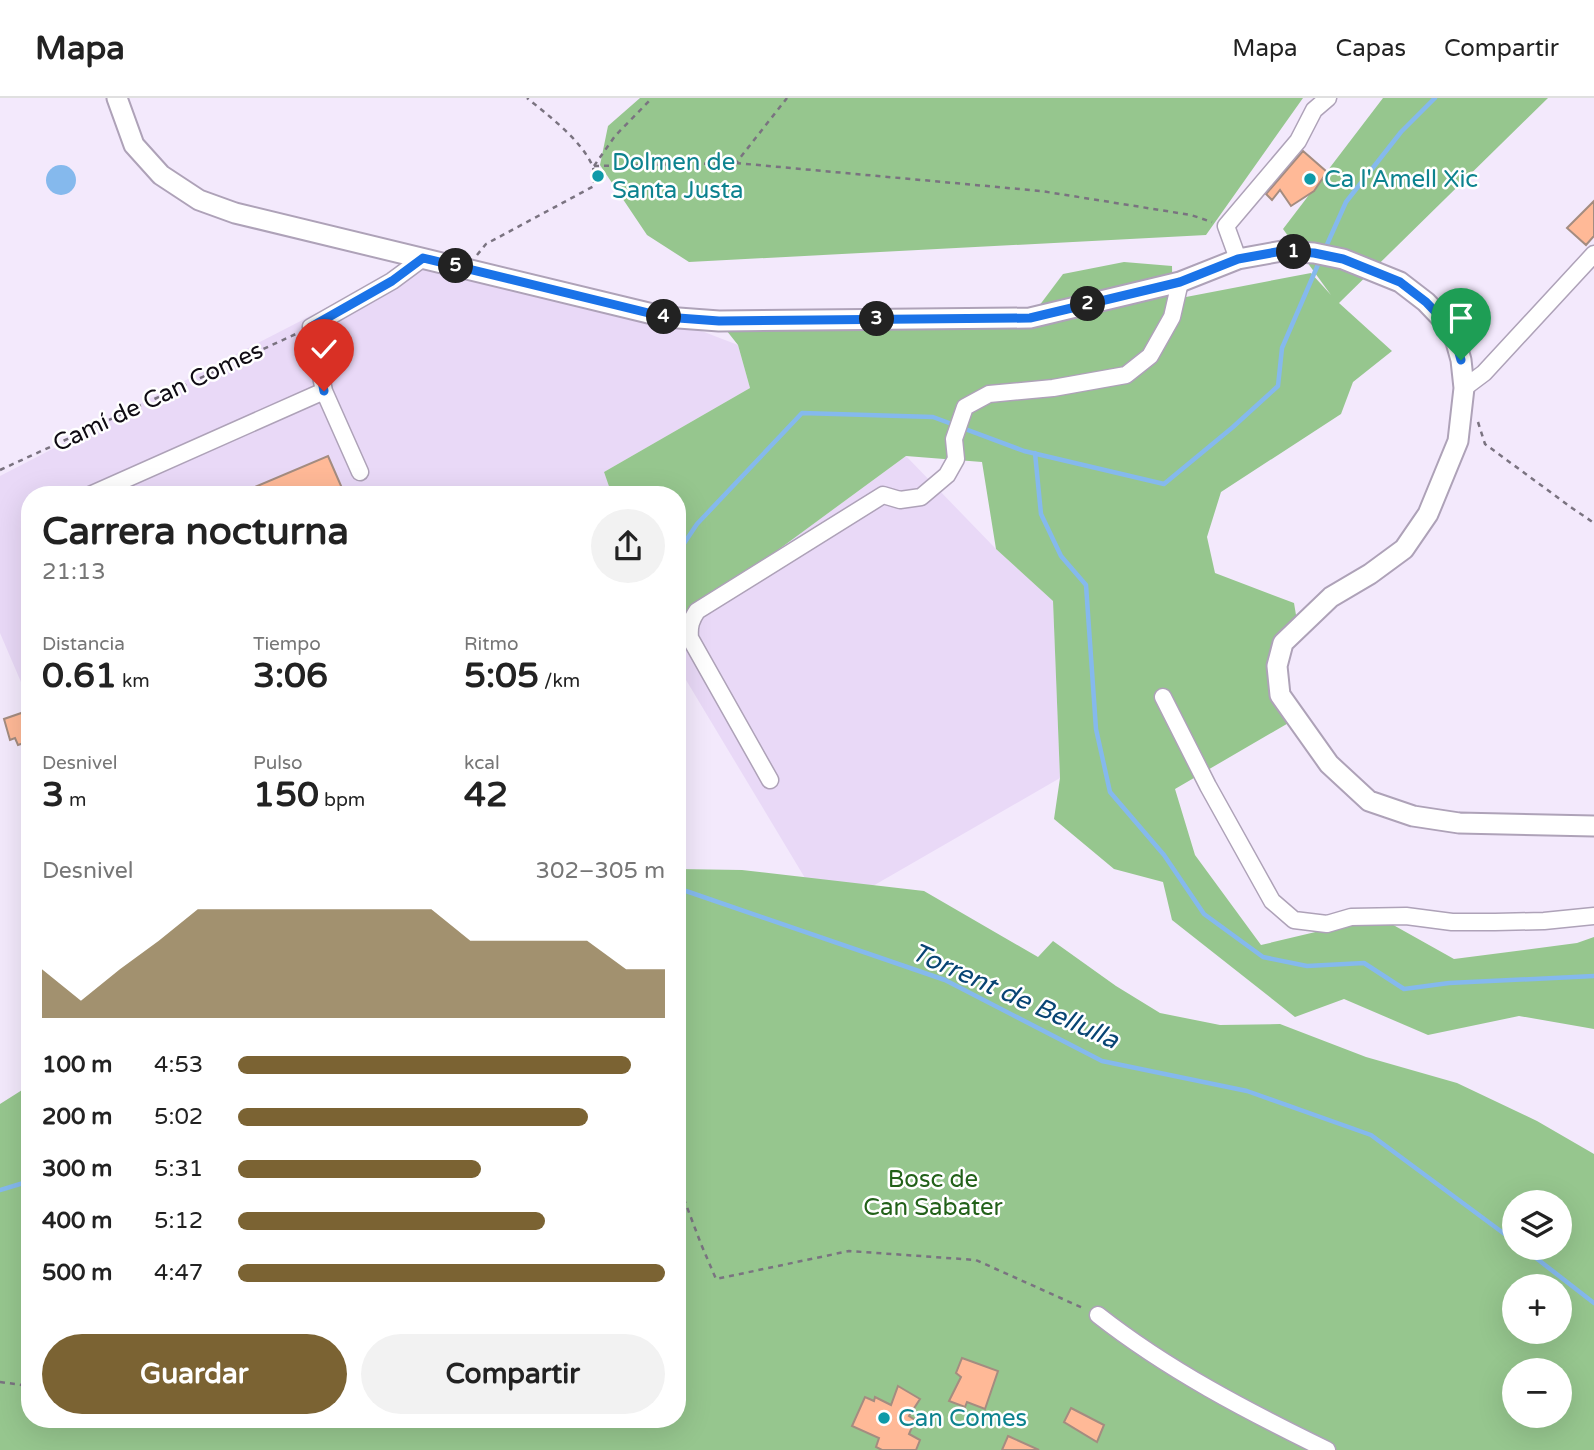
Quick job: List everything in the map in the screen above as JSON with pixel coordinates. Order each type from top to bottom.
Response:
[{"type":"main road","points":[[117,98],[134,145],[161,175],[199,200],[235,213],[665,317],[719,321],[1030,318],[1180,282],[1238,259],[1282,251],[1314,253],[1343,259],[1400,282],[1426,302],[1446,323],[1456,342],[1464,388],[1458,441],[1429,514],[1404,549],[1370,574],[1331,597],[1283,643],[1277,666],[1280,695],[1329,764],[1369,801],[1413,816],[1460,823],[1594,826]]},
{"type":"street","points":[[1238,259],[1226,226],[1298,141],[1314,110],[1328,98]]},
{"type":"street","points":[[1464,388],[1483,373],[1594,254]]},
{"type":"street","points":[[360,472],[324,391],[311,327],[392,281],[423,258]]},
{"type":"street","points":[[770,780],[691,638],[689,627],[697,611],[883,495],[900,500],[921,497],[947,475],[956,459],[954,439],[965,407],[989,394],[1053,388],[1126,374],[1150,356],[1172,317],[1180,282]]},
{"type":"street","points":[[110,486],[324,391]]},
{"type":"street","points":[[1163,697],[1208,786],[1272,901],[1294,920],[1327,924],[1351,918],[1406,916],[1452,922],[1495,922],[1594,916]]},
{"type":"street","points":[[1098,1315],[1130,1341],[1189,1378],[1327,1450]]},
{"type":"path","points":[[527,98],[564,128],[594,166]]},
{"type":"path","points":[[466,268],[486,244],[594,186],[594,166],[615,136],[652,98]]},
{"type":"path","points":[[736,163],[787,98]]},
{"type":"path","points":[[594,166],[736,163],[1041,191],[1191,215],[1226,226]]},
{"type":"path","name":"Camí de Can Comes","points":[[0,470],[311,327]]},
{"type":"path","points":[[1478,422],[1485,444],[1594,523]]},
{"type":"path","points":[[686,1205],[716,1279],[849,1251],[976,1260],[1098,1315]]},
{"type":"path","points":[[0,1382],[21,1385]]},
{"type":"shaded area","points":[[423,258],[665,317],[738,345],[750,388],[604,472],[609,486],[21,486],[21,682],[0,633],[0,476]]},
{"type":"shaded area","points":[[906,456],[996,549],[1053,601],[1060,778],[826,913],[686,680],[686,617]]},
{"type":"green space","points":[[640,98],[1303,98],[1206,235],[689,262],[647,235],[600,165],[608,126]]},
{"type":"green space","points":[[1383,98],[1548,98],[1339,303],[1392,351],[1353,382],[1341,414],[1221,492],[1207,537],[1215,573],[1294,603],[1298,627],[1277,666],[1297,718],[1175,789],[1195,855],[1261,945],[1379,917],[1454,959],[1577,943],[1594,937],[1594,1029],[1519,1016],[1428,1035],[1344,999],[1295,1017],[1172,920],[1163,882],[1114,869],[1054,819],[1060,778],[1053,601],[996,549],[982,462],[906,456],[686,617],[686,486],[609,486],[604,472],[750,388],[738,345],[719,321],[1030,318],[1063,274],[1124,262],[1172,266],[1173,316],[1186,297],[1311,273],[1331,295],[1283,229]]},
{"type":"green space","name":"Bosc de Can Sabater","points":[[686,869],[742,870],[924,891],[1038,957],[1053,941],[1116,986],[1160,1013],[1220,1025],[1280,1024],[1366,1057],[1457,1083],[1537,1121],[1594,1154],[1594,1450],[0,1450],[0,1104],[21,1091],[21,1428],[686,1428]]},
{"type":"water","points":[[61,165],[72,169],[76,180],[72,191],[61,195],[50,191],[46,180],[50,169]]},
{"type":"building","name":"Ca l'Amell Xic","points":[[1303,151],[1327,172],[1314,191],[1291,206],[1280,190],[1272,200],[1266,194]]},
{"type":"building","points":[[1594,201],[1594,236],[1586,245],[1567,228]]},
{"type":"building","points":[[328,456],[341,486],[257,486]]},
{"type":"building","points":[[21,713],[21,744],[18,745],[15,738],[10,740],[4,719]]},
{"type":"building","name":"Can Comes","points":[[962,1358],[998,1371],[985,1409],[967,1402],[965,1407],[949,1401],[961,1377],[956,1373]]},
{"type":"building","name":"Can Comes","points":[[898,1386],[920,1399],[909,1416],[915,1420],[909,1434],[920,1440],[916,1450],[882,1450],[876,1447],[879,1438],[852,1426],[865,1397],[874,1401],[875,1397],[891,1405]]},
{"type":"building","name":"Can Comes","points":[[1071,1408],[1104,1425],[1097,1442],[1064,1422]]},
{"type":"building","name":"Can Comes","points":[[1008,1436],[1039,1450],[1002,1450]]},
{"type":"waterway","points":[[1325,249],[1346,202],[1401,132],[1435,98]]},
{"type":"waterway","points":[[686,540],[697,524],[802,413],[933,417],[1024,451],[1164,484],[1278,386],[1282,348],[1320,260]]},
{"type":"waterway","points":[[1035,453],[1041,514],[1061,556],[1086,585],[1096,729],[1110,792],[1164,855],[1204,914],[1263,957],[1307,966],[1364,963],[1404,989],[1449,983],[1594,976]]},
{"type":"waterway","name":"Torrent de Bellulla","points":[[686,891],[945,980],[1102,1061],[1247,1091],[1371,1135],[1502,1232]]},
{"type":"waterway","points":[[0,1190],[21,1184]]},
{"type":"waterway","name":"Torrent de Bellulla","points":[[1538,1260],[1594,1303]]},
{"type":"place","name":"Dolmen de Santa Justa","points":[[598,176]]},
{"type":"place","name":"Ca l'Amell Xic","points":[[1310,179]]},
{"type":"place","name":"Can Comes","points":[[884,1418]]},
{"type":"route","points":[[324,391],[311,327],[392,281],[423,258],[665,317],[719,321],[1030,318],[1180,282],[1238,259],[1282,251],[1314,253],[1343,259],[1400,282],[1426,302],[1446,323],[1456,342],[1461,360]]}]
